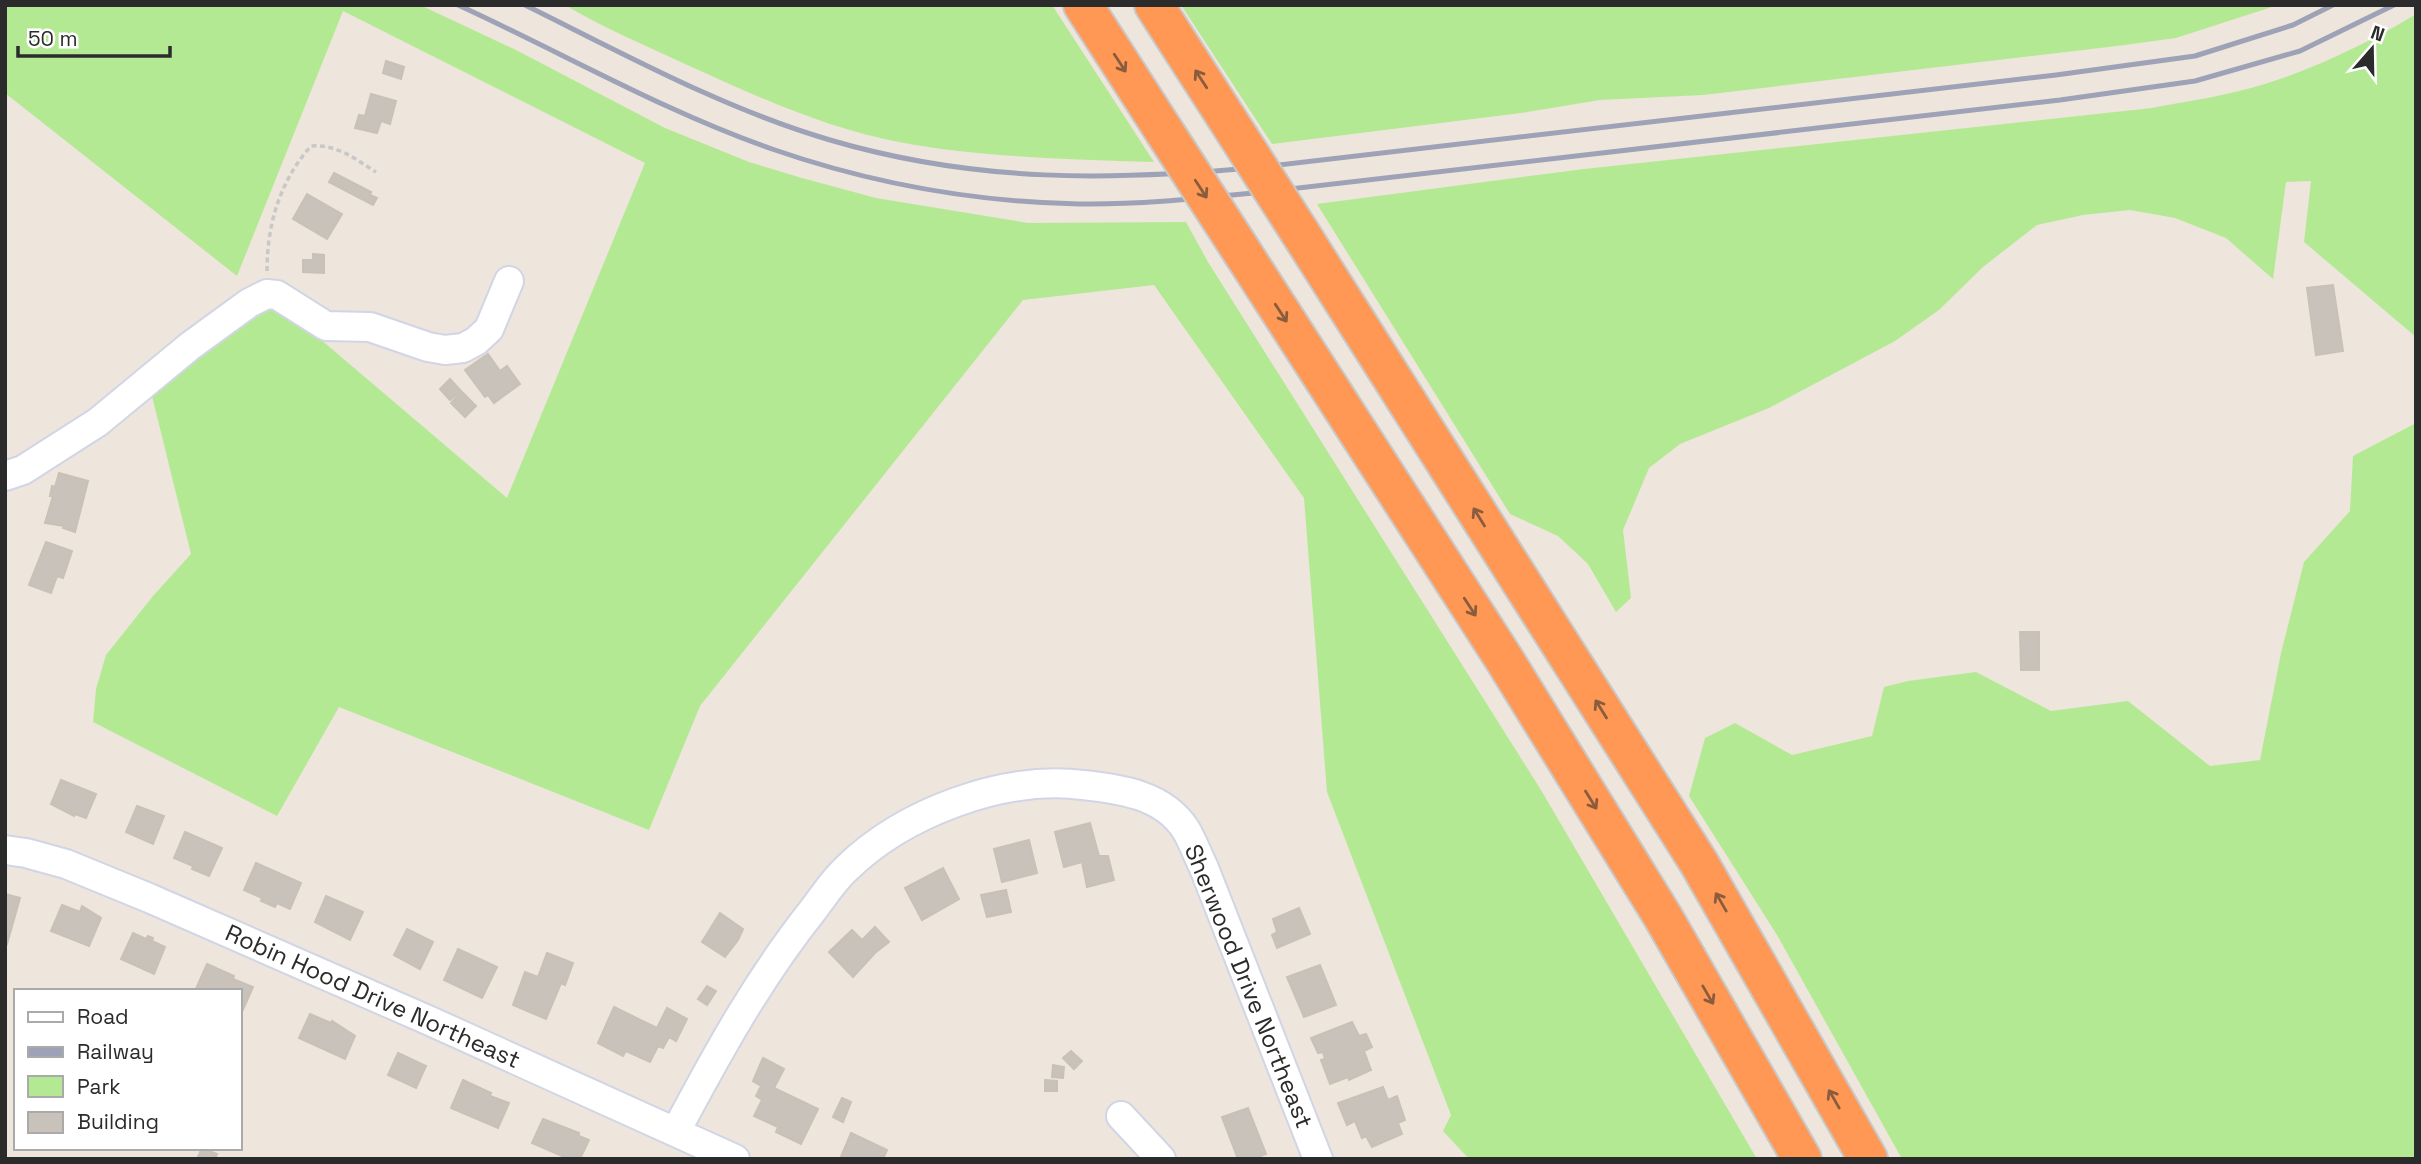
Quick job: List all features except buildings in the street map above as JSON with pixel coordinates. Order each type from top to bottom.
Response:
[{"type":"highway","points":[[1083,5],[1504,659],[1663,917],[1801,1159]]},
{"type":"highway","points":[[1154,5],[1699,863],[1868,1159]]},
{"type":"street","points":[[5,476],[23,470],[98,422],[190,346],[249,303],[267,294],[277,295],[326,326],[370,327],[428,348],[445,350],[463,348],[489,329],[509,281]]},
{"type":"street","name":"Sherwood Drive Northeast","points":[[676,1131],[752,994],[846,869],[895,831],[945,805],[1010,786],[1070,783],[1122,789],[1161,804],[1185,829],[1204,868],[1318,1159]]},
{"type":"street","name":"Robin Hood Drive Northeast","points":[[5,850],[66,864],[149,898],[735,1159]]},
{"type":"street","points":[[1121,1116],[1161,1159]]},
{"type":"path","points":[[267,294],[267,255],[271,223],[283,186],[304,153],[311,146],[326,145],[340,150],[376,172]]},
{"type":"green space","points":[[5,5],[420,5],[516,50],[665,128],[749,162],[802,178],[876,198],[1028,223],[1186,222],[1208,262],[1541,790],[1757,1159],[1469,1159],[1443,1131],[1451,1115],[1327,792],[1304,498],[1154,285],[1023,300],[700,706],[649,830],[339,707],[277,816],[93,722],[96,689],[106,655],[191,554],[151,392],[259,306],[279,304],[507,498],[645,163],[343,11],[237,276],[5,93]]},
{"type":"green space","points":[[565,5],[1052,5],[1154,162],[994,155],[871,136],[763,99],[624,36]]},
{"type":"green space","points":[[1181,5],[2278,5],[2176,38],[1703,95],[1600,100],[1521,113],[1272,144]]},
{"type":"green space","points":[[2416,14],[2416,337],[2304,242],[2311,181],[2286,182],[2273,279],[2226,238],[2175,218],[2130,210],[2083,215],[2037,225],[1983,267],[1939,310],[1895,341],[1769,408],[1680,444],[1649,468],[1623,530],[1631,598],[1616,612],[1588,564],[1558,536],[1510,514],[1317,204],[1584,169],[2152,108],[2232,93],[2286,77],[2354,48]]},
{"type":"green space","points":[[2416,423],[2416,1159],[1902,1159],[1777,935],[1689,796],[1705,738],[1735,723],[1792,755],[1872,736],[1884,687],[1976,672],[2051,711],[2128,701],[2210,766],[2260,760],[2281,653],[2304,562],[2350,511],[2353,456]]},
{"type":"railway","points":[[458,5],[692,117],[809,161],[885,181],[962,195],[1079,204],[1172,201],[1264,192],[2060,100],[2195,81],[2300,51],[2394,5]]},
{"type":"railway","points":[[525,5],[713,97],[830,140],[938,164],[1044,175],[1098,176],[1261,167],[2056,75],[2195,56],[2293,25],[2333,5]]}]
